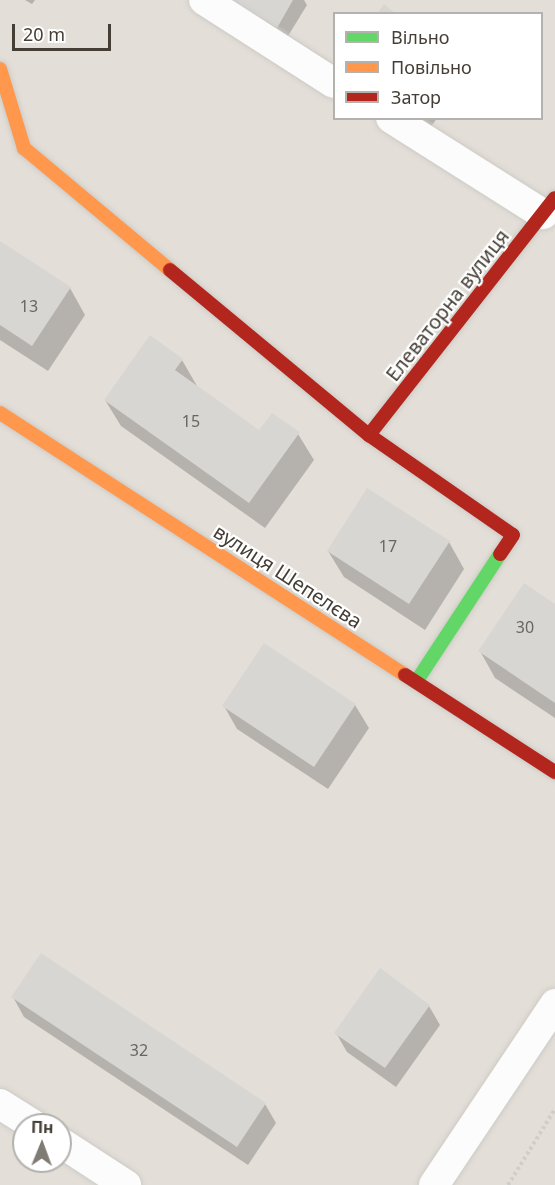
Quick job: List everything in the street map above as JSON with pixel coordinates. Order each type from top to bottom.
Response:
[{"type":"street","points":[[204,0],[333,81]]},
{"type":"street","points":[[0,69],[24,148],[369,435],[513,535],[416,682]]},
{"type":"street","points":[[395,120],[549,206]]},
{"type":"street","name":"Елеваторна вулиця","points":[[369,435],[549,206]]},
{"type":"street","name":"вулиця Шепелєва","points":[[0,413],[555,772]]},
{"type":"street","points":[[434,1185],[555,1004]]},
{"type":"street","points":[[0,1104],[14,1113]]},
{"type":"street","points":[[72,1150],[126,1185]]},
{"type":"path","points":[[507,1185],[555,1109]]},
{"type":"shaded area","points":[[0,0],[555,0],[555,1185],[0,1185]]},
{"type":"building","points":[[230,0],[293,0],[277,28]]},
{"type":"building","points":[[384,4],[394,12],[378,12]]},
{"type":"building","points":[[0,241],[71,287],[32,346],[0,325]]},
{"type":"building","points":[[150,335],[183,359],[175,370],[259,430],[272,413],[300,432],[249,503],[104,400]]},
{"type":"building","points":[[367,488],[450,541],[409,604],[327,551]]},
{"type":"building","points":[[524,583],[555,604],[555,703],[478,651]]},
{"type":"building","points":[[264,643],[356,704],[314,767],[222,706]]},
{"type":"building","points":[[41,953],[266,1103],[237,1147],[11,997]]},
{"type":"building","points":[[380,968],[430,1005],[385,1068],[334,1033]]},
{"type":"traffic: fast","points":[[416,682],[500,554]]},
{"type":"traffic: slow","points":[[0,69],[24,148],[170,270]]},
{"type":"traffic: slow","points":[[0,413],[405,675]]},
{"type":"traffic: jam","points":[[369,435],[555,198]]},
{"type":"traffic: jam","points":[[170,270],[369,435],[513,535],[500,554]]},
{"type":"traffic: jam","points":[[405,675],[555,772]]}]
